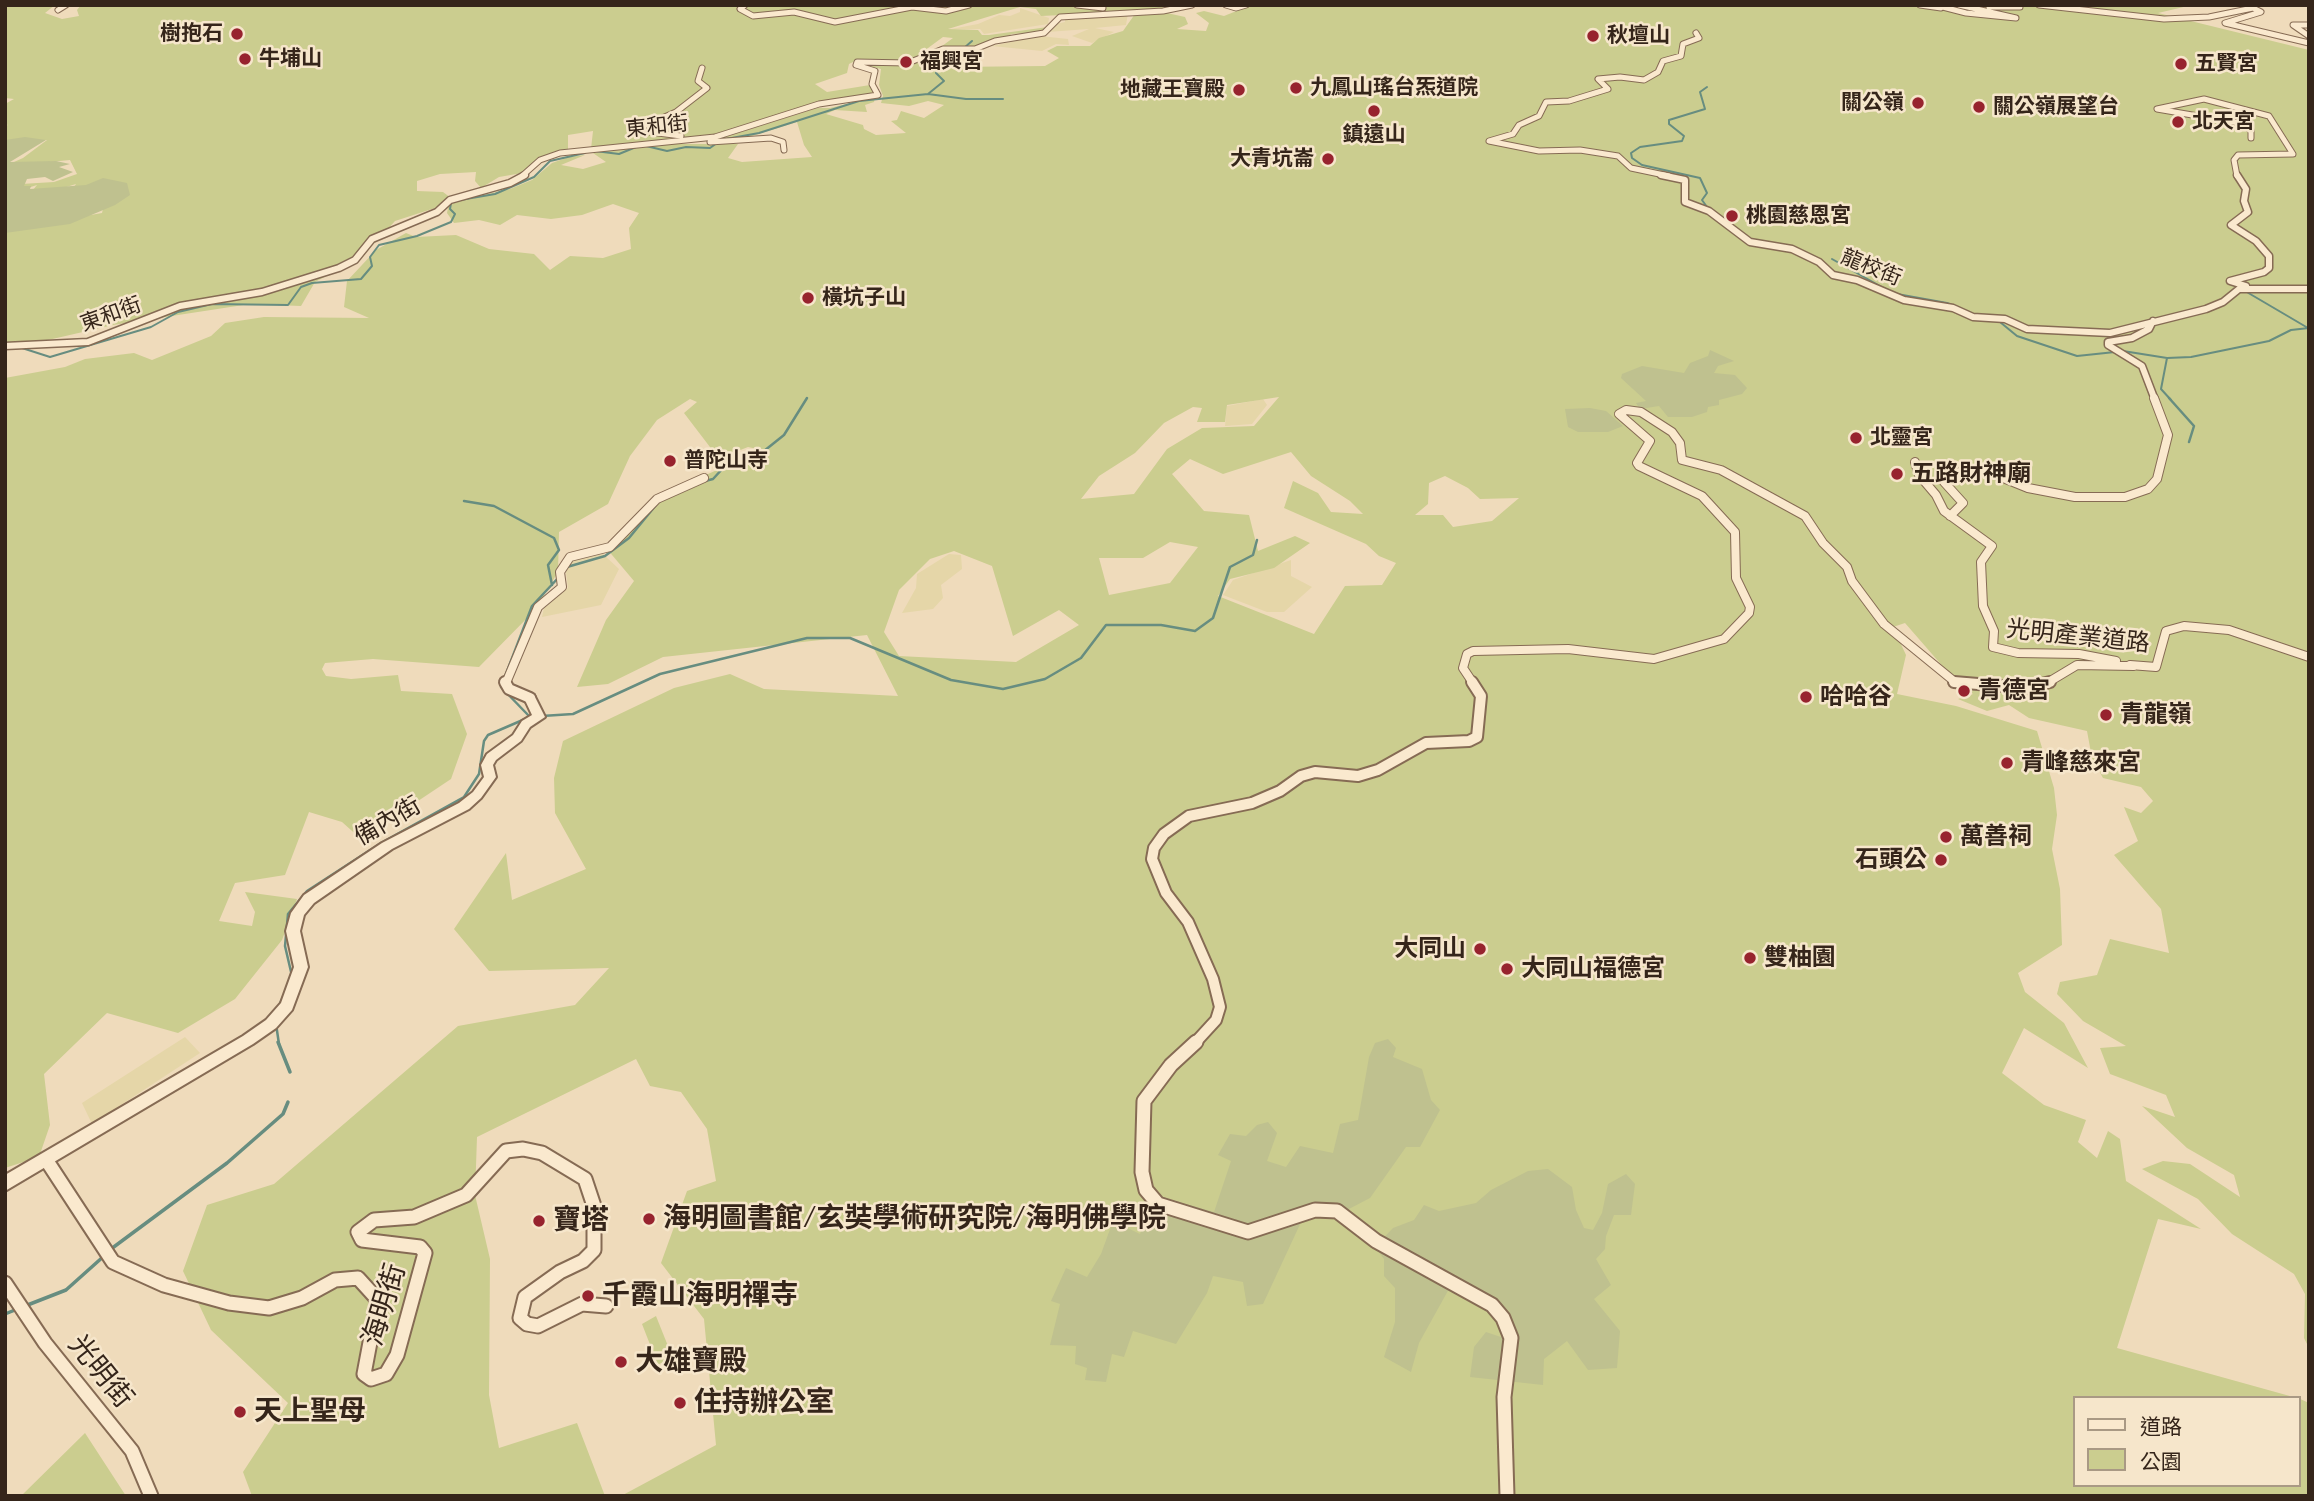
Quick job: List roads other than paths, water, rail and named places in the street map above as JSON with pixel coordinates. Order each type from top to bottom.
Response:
[{"type":"street","points":[[58,10],[66,5]]},
{"type":"street","points":[[745,5],[740,9],[753,16],[794,12],[835,22],[912,6],[946,11],[969,5]]},
{"type":"street","points":[[1077,5],[1170,9],[1192,5]]},
{"type":"street","points":[[1226,5],[1236,8],[1246,5]]},
{"type":"street","points":[[1920,5],[2016,18],[1959,5]]},
{"type":"street","points":[[1935,5],[1949,9]]},
{"type":"street","points":[[1978,5],[2019,6]]},
{"type":"street","points":[[2003,5],[2019,6]]},
{"type":"street","points":[[2039,5],[2119,16],[2187,19],[2253,8],[2261,12],[2225,23],[2309,43]]},
{"type":"street","name":"東和街","points":[[5,346],[89,342],[180,306],[281,287],[355,260],[372,239],[437,212],[450,200],[510,183],[548,157],[570,151],[707,138],[819,104],[878,95],[880,92],[872,84],[876,71],[870,67],[856,65],[857,62],[908,63],[922,55],[943,49],[975,50],[995,41],[1044,33],[1060,17],[1170,9]]},
{"type":"street","points":[[2309,24],[2294,25],[2309,36]]},
{"type":"street","name":"龍校街","points":[[1696,33],[1699,38],[1683,44],[1681,56],[1662,61],[1658,72],[1644,80],[1620,77],[1598,79],[1608,89],[1569,101],[1546,102],[1542,105],[1539,116],[1524,121],[1513,134],[1489,141],[1539,151],[1609,154],[1623,159],[1631,168],[1682,178],[1686,181],[1685,202],[1709,211],[1741,237],[1762,245],[1792,249],[1819,262],[1833,275],[1857,280],[1904,300],[1953,308],[1973,317],[2005,319],[2027,329],[2110,333],[2206,309],[2223,302],[2239,289],[2309,289]]},
{"type":"street","points":[[702,68],[698,81],[706,88],[676,112],[635,130],[707,138]]},
{"type":"street","points":[[2251,138],[2251,130],[2239,123],[2157,109],[2204,99],[2262,112],[2269,116],[2292,151],[2293,154],[2289,155],[2238,155],[2234,160],[2238,180],[2246,189],[2244,201],[2248,212],[2231,225],[2262,245],[2269,257],[2269,268],[2231,281],[2260,289]]},
{"type":"street","points":[[663,141],[719,142],[771,138],[783,142],[784,150]]},
{"type":"street","points":[[1950,516],[1963,503],[1949,491],[1944,482],[1955,473],[1967,471],[1991,473],[2041,492],[2075,497],[2125,497],[2148,489],[2157,479],[2168,435],[2142,366],[2108,345],[2108,342],[2132,338],[2149,329],[2152,321]]},
{"type":"street","points":[[1507,1496],[1504,1397],[1511,1338],[1503,1318],[1492,1305],[1376,1241],[1336,1211],[1315,1210],[1248,1232],[1183,1214],[1158,1204],[1146,1190],[1142,1172],[1144,1101],[1171,1065],[1203,1036],[1216,1020],[1220,1007],[1213,979],[1188,922],[1166,893],[1152,859],[1154,848],[1164,834],[1189,816],[1264,798],[1308,774],[1358,776],[1378,770],[1426,743],[1469,741],[1477,737],[1481,696],[1463,668],[1467,654],[1473,651],[1568,649],[1654,659],[1724,639],[1749,613],[1751,607],[1736,578],[1735,532],[1702,496],[1639,466],[1637,463],[1650,441],[1619,414],[1626,410],[1640,412],[1672,432],[1680,443],[1682,460],[1721,470],[1805,516],[1823,543],[1847,567],[1852,581],[1884,624],[1955,682],[2026,688],[2044,685],[2077,665],[2134,666]]},
{"type":"street","name":"光明產業道路","points":[[1915,462],[1919,475],[1950,516],[1992,546],[1981,562],[1983,606],[1994,631],[1991,643],[1993,647],[2043,656],[2096,656],[2134,666],[2157,667],[2166,631],[2185,626],[2229,630],[2309,657]]},
{"type":"street","name":"備內街","points":[[5,1184],[47,1161],[276,1019],[288,1006],[301,967],[293,931],[298,913],[310,899],[387,846],[464,806],[488,781],[487,765],[491,757],[517,738],[526,724],[538,715],[530,698],[509,689],[505,682],[538,607],[562,587],[561,575],[570,557],[598,551],[620,540],[657,499],[704,478]]},
{"type":"street","name":"海明街","points":[[47,1161],[113,1262],[164,1286],[229,1303],[269,1308],[302,1298],[335,1280],[358,1278],[378,1300],[364,1374],[366,1378],[379,1378],[386,1374],[397,1355],[425,1253],[420,1247],[362,1240],[358,1232],[374,1220],[414,1217],[439,1209],[466,1195],[506,1151],[523,1149],[542,1153],[585,1178],[594,1206],[594,1250],[583,1261],[560,1272],[525,1297],[520,1318],[527,1324],[538,1326],[582,1304],[606,1306]]},
{"type":"street","name":"光明街","points":[[5,1283],[20,1308],[132,1451],[151,1496]]},
{"type":"waterway","points":[[964,48],[972,41]]},
{"type":"waterway","points":[[928,94],[944,81],[936,73],[940,64],[958,51]]},
{"type":"waterway","points":[[1707,87],[1700,92],[1705,109],[1669,120],[1669,124],[1684,136],[1682,141],[1640,147],[1631,153],[1632,158],[1642,165],[1700,178],[1707,193],[1702,200],[1707,207]]},
{"type":"waterway","points":[[726,139],[759,133],[859,101],[928,94]]},
{"type":"waterway","points":[[928,94],[966,99],[1003,99]]},
{"type":"waterway","points":[[646,146],[667,151],[686,147],[710,148],[717,143]]},
{"type":"waterway","points":[[595,151],[619,154],[636,147]]},
{"type":"waterway","points":[[460,200],[495,194],[534,177],[550,161],[585,153]]},
{"type":"waterway","points":[[22,348],[50,357],[151,327],[178,312],[212,304],[288,305],[301,287],[312,283],[361,279],[372,266],[370,257],[379,245],[417,236],[451,222],[455,214],[450,209],[451,203]]},
{"type":"waterway","points":[[1832,259],[1887,290]]},
{"type":"waterway","points":[[2245,291],[2308,328]]},
{"type":"waterway","points":[[1897,294],[1947,303],[1971,313]]},
{"type":"waterway","points":[[2000,322],[2017,336],[2077,356],[2115,352]]},
{"type":"waterway","points":[[2167,358],[2191,357],[2269,341],[2291,330],[2309,328]]},
{"type":"waterway","points":[[2123,351],[2167,358]]},
{"type":"waterway","points":[[2167,358],[2161,389],[2171,400]]},
{"type":"waterway","points":[[705,481],[713,479],[724,467],[759,455],[784,435],[807,398]]},
{"type":"waterway","points":[[2169,398],[2194,426],[2189,442]]},
{"type":"waterway","points":[[464,501],[494,506],[554,538],[559,550],[548,565],[552,585]]},
{"type":"waterway","points":[[567,567],[605,556],[629,538],[656,505]]},
{"type":"waterway","points":[[542,716],[573,714],[660,674],[807,638],[850,638],[951,680],[1003,689],[1045,679],[1081,658],[1106,625],[1161,625],[1195,631],[1213,618],[1230,567],[1253,555],[1257,540]]},
{"type":"waterway","points":[[552,585],[559,577]]},
{"type":"waterway","points":[[529,716],[501,687],[532,606],[552,585]]},
{"type":"waterway","points":[[292,976],[285,946],[288,914],[307,891],[381,843],[464,797],[479,774],[484,741],[488,735],[532,716]]},
{"type":"waterway","points":[[278,1008],[287,988]]},
{"type":"waterway","points":[[276,1024],[279,1044]]},
{"type":"waterway","points":[[278,1042],[290,1072]]},
{"type":"waterway","points":[[111,1249],[227,1163],[283,1114],[288,1102]]},
{"type":"waterway","points":[[25,1306],[66,1290],[104,1256]]},
{"type":"waterway","points":[[5,1314],[15,1310]]},
{"type":"place","name":"樹抱石","points":[[237,34]]},
{"type":"place","name":"秋壇山","points":[[1593,36]]},
{"type":"place","name":"牛埔山","points":[[245,59]]},
{"type":"place","name":"福興宮","points":[[906,62]]},
{"type":"place","name":"五賢宮","points":[[2181,64]]},
{"type":"place","name":"九鳳山瑤台炁道院","points":[[1296,88]]},
{"type":"place","name":"地藏王寶殿","points":[[1239,90]]},
{"type":"place","name":"關公嶺","points":[[1918,103]]},
{"type":"place","name":"關公嶺展望台","points":[[1979,107]]},
{"type":"place","name":"鎮遠山","points":[[1374,111]]},
{"type":"place","name":"北天宮","points":[[2178,122]]},
{"type":"place","name":"大青坑崙","points":[[1328,159]]},
{"type":"place","name":"桃園慈恩宮","points":[[1732,216]]},
{"type":"place","name":"橫坑子山","points":[[808,298]]},
{"type":"place","name":"北靈宮","points":[[1856,438]]},
{"type":"place","name":"普陀山寺","points":[[670,461]]},
{"type":"place","name":"五路財神廟","points":[[1897,474]]},
{"type":"place","name":"青德宮","points":[[1964,691]]},
{"type":"place","name":"哈哈谷","points":[[1806,697]]},
{"type":"place","name":"青龍嶺","points":[[2106,715]]},
{"type":"place","name":"青峰慈來宮","points":[[2007,763]]},
{"type":"place","name":"萬善祠","points":[[1946,837]]},
{"type":"place","name":"石頭公","points":[[1941,860]]},
{"type":"place","name":"大同山","points":[[1480,949]]},
{"type":"place","name":"雙柚園","points":[[1750,958]]},
{"type":"place","name":"大同山福德宮","points":[[1507,969]]},
{"type":"place","name":"海明圖書館/玄奘學術研究院/海明佛學院","points":[[649,1219]]},
{"type":"place","name":"寶塔","points":[[539,1221]]},
{"type":"place","name":"千霞山海明禪寺","points":[[588,1296]]},
{"type":"place","name":"大雄寶殿","points":[[621,1362]]},
{"type":"place","name":"住持辦公室","points":[[680,1403]]},
{"type":"place","name":"天上聖母","points":[[240,1412]]}]
